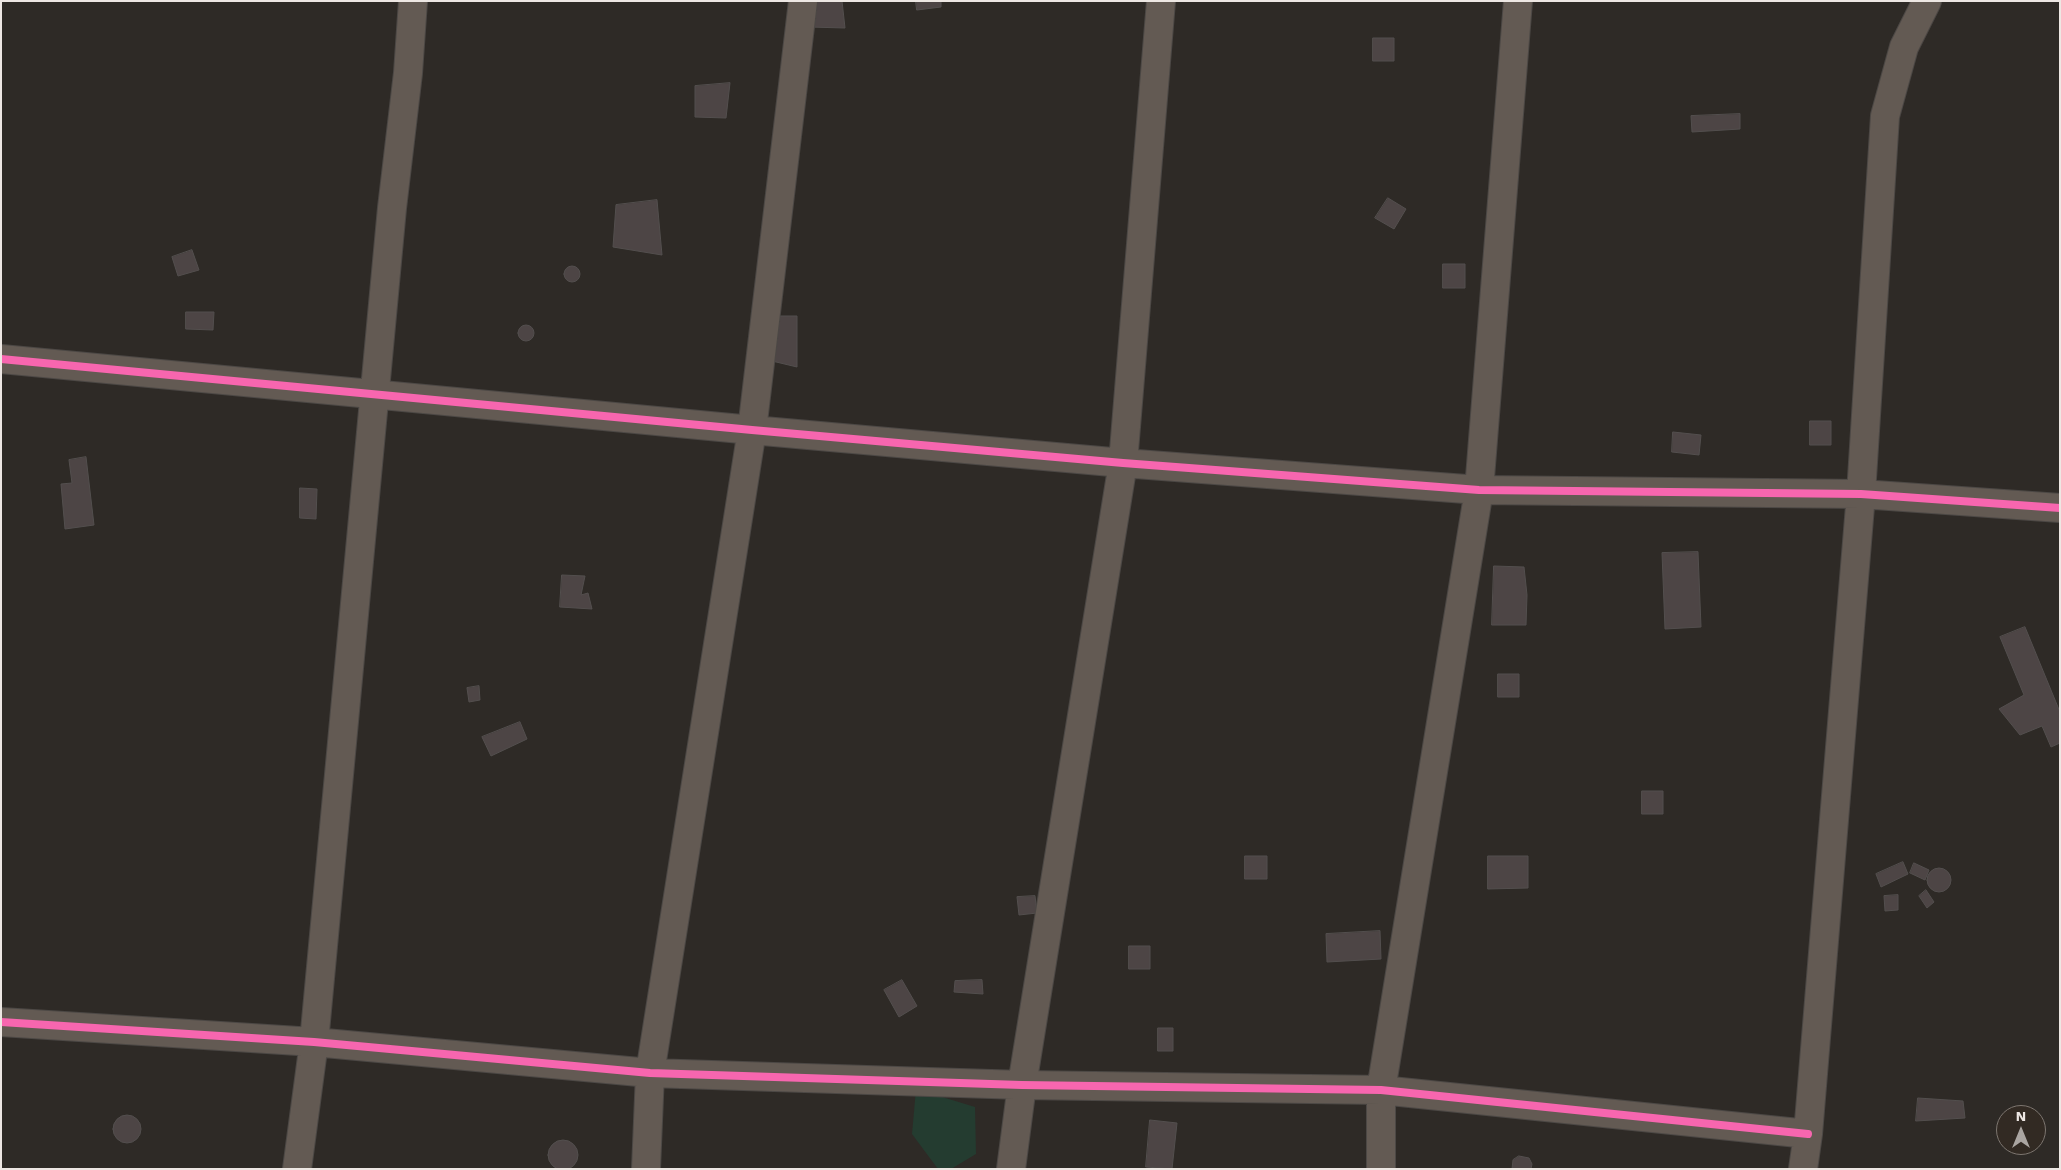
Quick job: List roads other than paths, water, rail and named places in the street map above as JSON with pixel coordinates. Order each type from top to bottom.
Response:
[{"type":"street","points":[[297,1169],[314,1042],[392,208],[408,74],[413,1]]},
{"type":"street","points":[[646,1169],[650,1073],[752,430],[803,1]]},
{"type":"street","points":[[1011,1169],[1022,1085],[1123,463],[1161,1]]},
{"type":"street","points":[[1381,1169],[1381,1090],[1478,490],[1518,1]]},
{"type":"street","points":[[1803,1169],[1808,1134],[1860,494],[1885,116],[1904,47],[1927,1]]},
{"type":"street","points":[[1,359],[1123,463],[1478,490],[1860,494],[2060,508]]},
{"type":"street","points":[[1,1022],[314,1042],[650,1073],[1022,1085],[1381,1090],[1808,1134]]}]
